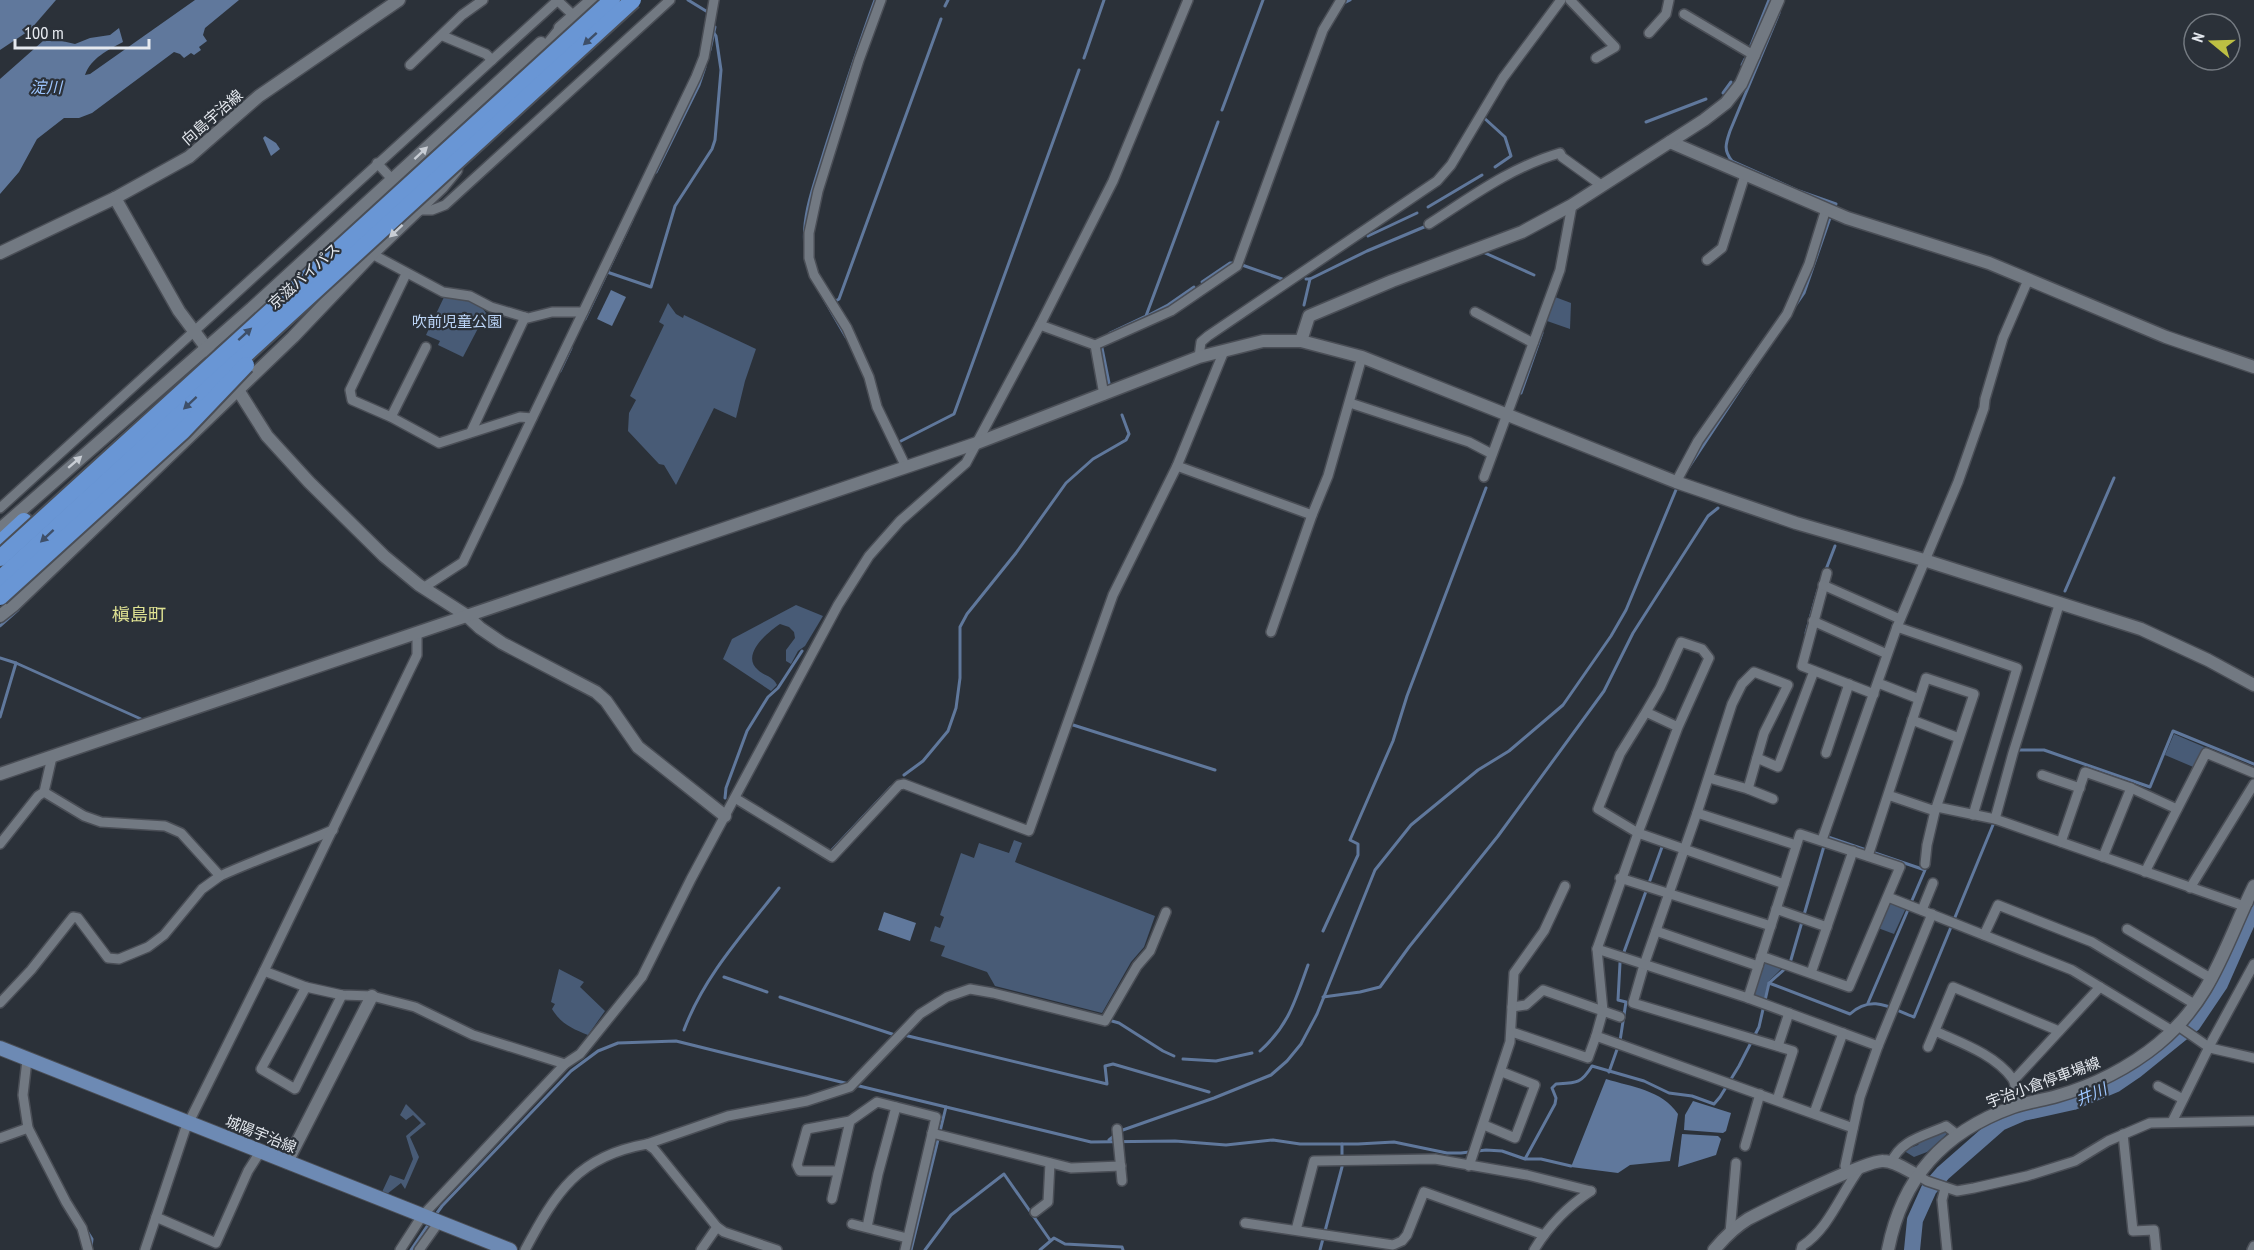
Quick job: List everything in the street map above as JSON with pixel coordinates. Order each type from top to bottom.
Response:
[{"type":"highway","name":"京滋バイパス","points":[[0,558],[612,0]]},
{"type":"highway","name":"京滋バイパス","points":[[0,579],[633,0]]},
{"type":"highway","points":[[0,597],[183,431],[329,277]]},
{"type":"highway","points":[[0,543],[197,372],[223,354]]},
{"type":"main road","name":"城陽宇治線","points":[[0,1048],[510,1250]]},
{"type":"street","name":"向島宇治線","points":[[0,253],[115,198],[189,157],[259,96],[399,0]]},
{"type":"street","points":[[410,65],[443,36],[462,15],[483,0]]},
{"type":"street","points":[[0,529],[198,337],[383,169],[492,60],[558,0],[569,20]]},
{"type":"street","points":[[0,508],[198,337],[383,169],[592,0]]},
{"type":"street","points":[[383,169],[419,210],[432,210],[445,205],[670,0]]},
{"type":"street","points":[[423,588],[463,562],[696,77],[704,57],[714,0]]},
{"type":"street","points":[[881,0],[859,60],[818,191],[809,232],[809,258],[814,275],[847,328],[870,377],[878,407],[906,467]]},
{"type":"street","points":[[400,1250],[431,1219],[565,1064],[580,1054],[642,977],[837,604],[869,556],[900,521],[966,463],[978,443],[1113,182],[1188,0]]},
{"type":"street","points":[[1040,326],[1095,345],[1171,311],[1237,266],[1323,30],[1341,0]]},
{"type":"street","points":[[1570,0],[1615,47],[1596,58]]},
{"type":"street","points":[[1649,33],[1666,14],[1669,0]]},
{"type":"street","points":[[1301,341],[1309,316],[1392,280],[1522,232],[1572,205],[1726,103],[1741,84],[1778,0]]},
{"type":"street","points":[[1199,357],[1201,342],[1208,336],[1437,181],[1450,165],[1503,78],[1559,1]]},
{"type":"street","points":[[1684,14],[1755,56]]},
{"type":"street","points":[[0,616],[238,390],[309,321],[372,254],[442,187],[538,55],[569,20]]},
{"type":"street","points":[[443,36],[486,54],[492,60]]},
{"type":"street","points":[[1670,142],[1826,209],[1989,264],[2166,337],[2254,367]]},
{"type":"street","points":[[1429,224],[1505,175],[1530,163],[1560,153],[1562,157],[1601,185]]},
{"type":"street","points":[[1707,260],[1722,248],[1745,174]]},
{"type":"street","points":[[115,198],[162,285],[238,390],[267,436],[309,482],[384,556],[423,588],[466,615],[502,643],[596,692],[606,701],[638,747],[725,816]]},
{"type":"street","points":[[1484,477],[1560,270],[1572,205]]},
{"type":"street","points":[[1676,482],[1698,441],[1787,314],[1809,264],[1826,209]]},
{"type":"street","points":[[372,254],[443,292],[470,297],[491,307],[525,317],[552,312],[583,312]]},
{"type":"street","points":[[406,274],[350,390],[352,400],[391,417],[439,443],[519,417],[532,418]]},
{"type":"street","points":[[1822,840],[1898,623],[1958,482],[1984,408],[1984,399],[2003,338],[2028,280]]},
{"type":"street","points":[[1475,312],[1533,343]]},
{"type":"street","points":[[471,432],[525,317]]},
{"type":"street","points":[[0,774],[978,443],[1199,357],[1263,341],[1301,341],[1362,357],[1676,482],[1796,523],[1924,560],[2141,629],[2208,660],[2254,685]]},
{"type":"street","points":[[1095,345],[1104,395]]},
{"type":"street","points":[[391,417],[426,347]]},
{"type":"street","points":[[735,798],[832,857],[899,785],[904,784],[1029,831],[1113,595],[1177,466],[1224,351]]},
{"type":"street","points":[[1271,632],[1328,476],[1362,357]]},
{"type":"street","points":[[1350,403],[1470,442],[1492,454]]},
{"type":"street","points":[[1177,466],[1312,515]]},
{"type":"street","points":[[0,567],[12,579],[22,597]]},
{"type":"street","points":[[1827,573],[1802,666],[1874,694]]},
{"type":"street","points":[[1823,585],[1898,623],[2017,668],[1972,815]]},
{"type":"street","points":[[1995,819],[2060,602]]},
{"type":"street","points":[[1813,621],[1887,654]]},
{"type":"street","points":[[145,1250],[188,1123],[417,656],[417,633]]},
{"type":"street","points":[[1512,1032],[1588,1058],[1603,1011],[1597,949],[1620,878],[1638,833],[1678,727],[1709,658],[1702,649],[1681,642],[1660,687],[1620,754],[1598,809],[1638,833],[1784,884]]},
{"type":"street","points":[[1757,758],[1778,767],[1814,671]]},
{"type":"street","points":[[1748,789],[1764,733],[1788,685],[1754,672],[1742,684],[1732,704],[1709,778],[1644,965],[1634,1003],[1792,1051],[1778,1100]]},
{"type":"street","points":[[1868,855],[1926,678],[1974,694],[1936,809],[1925,864]]},
{"type":"street","points":[[1878,682],[1919,699]]},
{"type":"street","points":[[1826,753],[1849,684]]},
{"type":"street","points":[[1646,712],[1678,727]]},
{"type":"street","points":[[1912,720],[1959,738]]},
{"type":"street","points":[[1992,750],[2013,753]]},
{"type":"street","points":[[2145,872],[2206,753],[2254,773]]},
{"type":"street","points":[[0,844],[38,796],[44,792],[52,757]]},
{"type":"street","points":[[2061,842],[2085,772],[2131,788],[2177,809]]},
{"type":"street","points":[[2042,775],[2080,788]]},
{"type":"street","points":[[1709,778],[1748,789],[1773,800]]},
{"type":"street","points":[[2190,888],[2254,784]]},
{"type":"street","points":[[2103,857],[2131,788]]},
{"type":"street","points":[[44,792],[84,816],[101,822],[165,826],[181,833],[220,876]]},
{"type":"street","points":[[1888,795],[1936,809],[1995,819],[2190,888],[2249,903]]},
{"type":"street","points":[[1697,813],[1796,845]]},
{"type":"street","points":[[0,1003],[31,970],[73,917],[78,918],[108,958],[119,959],[148,947],[164,935],[202,889],[220,876],[252,861],[285,851],[333,830]]},
{"type":"street","points":[[1748,998],[1761,956],[1771,926],[1796,845],[1800,834],[1900,867],[1849,987],[1761,956]]},
{"type":"street","points":[[1811,973],[1853,851]]},
{"type":"street","points":[[1620,878],[1771,926]]},
{"type":"street","points":[[1922,910],[1933,883]]},
{"type":"street","points":[[1469,1166],[1502,1072],[1512,1032],[1514,973],[1544,931],[1565,885]]},
{"type":"street","name":"宇治小倉停車場線","points":[[1887,1250],[1898,1211],[1922,1178],[1925,1165],[1959,1136],[1979,1122],[2018,1106],[2060,1095],[2103,1078],[2179,1029],[2212,979],[2249,903],[2254,886]]},
{"type":"street","points":[[1888,897],[2072,970],[2210,1048],[2254,1058]]},
{"type":"street","points":[[1984,935],[1998,905],[2092,942],[2196,1005]]},
{"type":"street","points":[[1776,909],[1827,927]]},
{"type":"street","points":[[525,1250],[545,1214],[576,1174],[589,1164],[616,1151],[647,1144],[728,1116],[807,1101],[853,1084],[920,1014],[946,998],[970,989],[1105,1021],[1137,966],[1150,951],[1166,912]]},
{"type":"street","points":[[1848,1173],[1845,1166],[1860,1097],[1878,1046],[1932,914]]},
{"type":"street","points":[[2127,929],[2212,979]]},
{"type":"street","points":[[1656,931],[1758,966]]},
{"type":"street","points":[[1597,949],[1748,998],[1878,1046]]},
{"type":"street","points":[[2172,1122],[2212,1041],[2254,964]]},
{"type":"street","points":[[264,971],[306,987],[342,995],[372,996],[415,1007],[472,1035],[565,1064]]},
{"type":"street","points":[[306,987],[261,1069],[295,1089],[342,995]]},
{"type":"street","points":[[1928,1047],[1953,987],[2060,1031]]},
{"type":"street","points":[[2014,1080],[2100,987]]},
{"type":"street","points":[[1512,1007],[1526,1005],[1543,990],[1620,1017]]},
{"type":"street","points":[[286,1162],[372,996]]},
{"type":"street","points":[[1778,1046],[1789,1014]]},
{"type":"street","points":[[1935,1031],[1977,1050],[2014,1080],[2018,1106]]},
{"type":"street","points":[[1814,1113],[1843,1033]]},
{"type":"street","points":[[1596,1036],[1853,1128]]},
{"type":"street","points":[[27,1060],[23,1095],[28,1128],[82,1228],[88,1250]]},
{"type":"street","points":[[1484,1125],[1515,1138],[1535,1085],[1502,1072]]},
{"type":"street","points":[[2158,1086],[2183,1099]]},
{"type":"street","points":[[1745,1146],[1760,1094]]},
{"type":"street","points":[[838,1171],[800,1171],[797,1165],[807,1129],[850,1121],[877,1102],[936,1117],[904,1250]]},
{"type":"street","points":[[867,1227],[896,1107]]},
{"type":"street","points":[[832,1199],[850,1121]]},
{"type":"street","points":[[1714,1250],[1730,1233],[1747,1220],[1861,1167],[1882,1160],[1956,1191],[2027,1176],[2075,1161],[2123,1134],[2150,1123],[2254,1121]]},
{"type":"street","points":[[1891,1163],[1896,1151],[1902,1145],[1946,1126],[1959,1136]]},
{"type":"street","points":[[0,1138],[28,1128]]},
{"type":"street","points":[[1117,1129],[1122,1181]]},
{"type":"street","points":[[932,1133],[1071,1168],[1121,1166]]},
{"type":"street","points":[[2123,1134],[2133,1231],[2154,1230],[2156,1250]]},
{"type":"street","points":[[647,1144],[654,1149],[717,1227],[724,1232],[777,1250]]},
{"type":"street","points":[[156,1216],[216,1243],[248,1171],[260,1152]]},
{"type":"street","points":[[1296,1230],[1314,1161],[1435,1159],[1527,1175],[1591,1191],[1567,1210],[1544,1235],[1534,1250]]},
{"type":"street","points":[[1035,1212],[1048,1202],[1050,1163]]},
{"type":"street","points":[[1730,1233],[1736,1163]]},
{"type":"street","points":[[1801,1250],[1802,1246],[1820,1230],[1846,1186],[1861,1167]]},
{"type":"street","points":[[1942,1187],[1947,1250]]},
{"type":"street","points":[[1245,1223],[1393,1245],[1402,1241],[1407,1235],[1424,1192],[1544,1235]]},
{"type":"street","points":[[419,1250],[431,1219]]},
{"type":"street","points":[[852,1224],[907,1239]]},
{"type":"street","points":[[701,1250],[717,1227]]},
{"type":"street","points":[[2253,1250],[2254,1246]]},
{"type":"green space","name":"吹前児童公園","points":[[445,295],[473,302],[486,313],[463,357],[438,345],[440,341],[426,335]]},
{"type":"green space","points":[[1555,297],[1571,303],[1570,329],[1547,321]]},
{"type":"green space","points":[[668,303],[676,314],[683,318],[684,315],[756,349],[736,418],[714,408],[676,485],[664,465],[659,464],[628,431],[629,413],[636,400],[630,396],[664,325],[659,322]]},
{"type":"green space","points":[[796,605],[823,616],[791,664],[786,661],[786,650],[795,638],[794,632],[789,627],[780,624],[758,644],[752,658],[753,664],[777,685],[771,691],[723,659],[732,639]]},
{"type":"green space","points":[[2174,734],[2209,749],[2198,769],[2165,755]]},
{"type":"green space","points":[[1014,840],[1022,843],[1015,862],[1155,916],[1144,947],[1131,962],[1102,1013],[995,986],[987,972],[941,956],[945,946],[930,941],[935,926],[940,928],[944,917],[940,915],[961,853],[974,858],[979,843],[1009,853]]},
{"type":"green space","points":[[1892,903],[1906,908],[1894,934],[1878,928],[1887,905]]},
{"type":"green space","points":[[1767,963],[1782,968],[1768,982],[1765,1000],[1755,997],[1753,993],[1763,965]]},
{"type":"green space","points":[[559,969],[584,982],[580,987],[605,1011],[588,1035],[563,1022],[552,1009],[555,1004],[551,1002]]},
{"type":"green space","points":[[406,1104],[426,1124],[410,1137],[419,1157],[405,1189],[401,1183],[387,1194],[382,1192],[390,1175],[404,1180],[413,1159],[406,1136],[421,1123],[413,1115],[406,1120],[400,1115]]},
{"type":"green space","points":[[1944,1131],[1948,1133],[1927,1152],[1914,1157],[1901,1149],[1918,1145],[1921,1140]]},
{"type":"water","name":"淀川","points":[[0,0],[56,0],[30,30],[0,50]]},
{"type":"water","name":"淀川","points":[[195,0],[239,0],[205,28],[203,35],[207,41],[194,55],[191,53],[184,58],[174,52],[92,113],[79,118],[64,118],[37,139],[19,172],[0,194],[0,79],[43,41],[75,44],[90,38],[110,35],[119,28],[123,42],[96,59],[85,75],[90,74]]},
{"type":"water","points":[[265,136],[276,143],[280,149],[271,156],[263,138]]},
{"type":"water","points":[[611,290],[626,297],[612,326],[597,319]]},
{"type":"water","points":[[884,912],[916,923],[910,941],[878,930]]},
{"type":"water","points":[[1606,1079],[1655,1094],[1678,1114],[1670,1161],[1630,1165],[1618,1173],[1571,1167]]},
{"type":"water","points":[[1693,1101],[1731,1113],[1726,1131],[1723,1133],[1684,1130],[1685,1115]]},
{"type":"water","points":[[1682,1134],[1718,1136],[1721,1139],[1716,1155],[1678,1167]]},
{"type":"waterway","points":[[688,0],[706,11]]},
{"type":"waterway","points":[[805,248],[805,223],[810,198],[875,0]]},
{"type":"waterway","points":[[945,6],[948,0]]},
{"type":"waterway","points":[[1084,58],[1104,0]]},
{"type":"waterway","points":[[1222,110],[1263,0]]},
{"type":"waterway","points":[[1344,3],[1350,0]]},
{"type":"waterway","points":[[1751,45],[1769,0]]},
{"type":"waterway","points":[[1779,13],[1730,131],[1726,150],[1732,161],[1799,191],[1836,204],[1834,209]]},
{"type":"waterway","points":[[834,302],[839,299],[941,19]]},
{"type":"waterway","points":[[710,50],[715,27]]},
{"type":"waterway","points":[[607,272],[651,287],[675,206],[712,149],[715,140],[721,70],[714,33]]},
{"type":"waterway","points":[[1742,65],[1745,59]]},
{"type":"waterway","points":[[656,172],[699,85],[705,67]]},
{"type":"waterway","points":[[901,441],[954,414],[1079,70]]},
{"type":"waterway","points":[[1723,93],[1731,82]]},
{"type":"waterway","points":[[1646,122],[1706,99]]},
{"type":"waterway","points":[[1483,117],[1505,137],[1511,156],[1495,167]]},
{"type":"waterway","points":[[1110,333],[1146,316],[1218,122]]},
{"type":"waterway","points":[[1428,207],[1482,175]]},
{"type":"waterway","points":[[1368,236],[1417,213]]},
{"type":"waterway","points":[[1793,309],[1804,293],[1831,215]]},
{"type":"waterway","points":[[585,319],[632,220]]},
{"type":"waterway","points":[[1306,279],[1424,227]]},
{"type":"waterway","points":[[1485,253],[1534,275]]},
{"type":"waterway","points":[[1202,282],[1230,263],[1236,263]]},
{"type":"waterway","points":[[1242,265],[1282,279]]},
{"type":"waterway","points":[[1304,305],[1310,279]]},
{"type":"waterway","points":[[1147,316],[1194,287]]},
{"type":"waterway","points":[[824,299],[846,337]]},
{"type":"waterway","points":[[1521,393],[1542,333]]},
{"type":"waterway","points":[[560,371],[571,348]]},
{"type":"waterway","points":[[1102,348],[1109,383]]},
{"type":"waterway","points":[[1689,467],[1753,370]]},
{"type":"waterway","points":[[904,775],[923,761],[948,731],[956,708],[960,678],[960,627],[967,614],[1016,553],[1066,483],[1093,459],[1126,440],[1129,434],[1122,415]]},
{"type":"waterway","points":[[2065,591],[2114,478]]},
{"type":"waterway","points":[[1109,1140],[1120,1131],[1271,1075],[1287,1061],[1301,1044],[1317,1014],[1375,870],[1411,825],[1478,770],[1509,751],[1563,705],[1611,636],[1626,610],[1678,485]]},
{"type":"waterway","points":[[1323,931],[1358,855],[1358,844],[1350,840],[1393,741],[1407,696],[1486,488]]},
{"type":"waterway","points":[[1323,997],[1380,987],[1498,836],[1604,691],[1633,633],[1708,516],[1718,508]]},
{"type":"waterway","points":[[1825,572],[1835,546]]},
{"type":"waterway","points":[[1806,633],[1818,590]]},
{"type":"waterway","points":[[0,626],[18,610]]},
{"type":"waterway","points":[[725,798],[726,788],[747,731],[768,697],[778,688],[802,651]]},
{"type":"waterway","points":[[0,658],[141,719]]},
{"type":"waterway","points":[[0,717],[16,663]]},
{"type":"waterway","points":[[1070,724],[1215,770]]},
{"type":"waterway","points":[[2016,750],[2044,750],[2150,787],[2173,731],[2254,764]]},
{"type":"waterway","points":[[832,850],[891,787]]},
{"type":"waterway","points":[[1769,983],[1850,1014],[1858,1008],[1874,1004],[1914,1017],[1995,820]]},
{"type":"waterway","points":[[1828,837],[1925,870],[1868,1003]]},
{"type":"waterway","points":[[1790,963],[1824,846]]},
{"type":"waterway","points":[[1609,1072],[1620,1041],[1626,1002],[1618,1000],[1620,963],[1662,847]]},
{"type":"waterway","points":[[684,1030],[692,1010],[714,973],[779,888]]},
{"type":"waterway","name":"井川","points":[[1912,1250],[1915,1220],[1929,1189],[1943,1173],[2000,1123],[2023,1113],[2073,1102],[2116,1084],[2193,1024],[2220,984],[2254,907]]},
{"type":"waterway","points":[[1260,1051],[1285,1022],[1308,965]]},
{"type":"waterway","points":[[855,1085],[1091,1142],[1175,1141],[1226,1145],[1273,1140],[1300,1144],[1394,1142],[1447,1153],[1502,1151],[1525,1159],[1555,1104],[1556,1098],[1552,1088],[1556,1084],[1581,1079],[1592,1066],[1644,1081],[1669,1093],[1692,1096],[1714,1104],[1739,1066],[1759,1027],[1769,983],[1786,968]]},
{"type":"waterway","points":[[724,977],[767,992]]},
{"type":"waterway","points":[[780,997],[895,1035]]},
{"type":"waterway","points":[[1112,1021],[1174,1056]]},
{"type":"waterway","points":[[904,1035],[1107,1084],[1105,1066],[1113,1064],[1209,1092]]},
{"type":"waterway","points":[[434,1217],[571,1071],[598,1051],[618,1043],[676,1041],[849,1084]]},
{"type":"waterway","points":[[1183,1059],[1216,1061],[1252,1053]]},
{"type":"waterway","points":[[911,1250],[946,1107]]},
{"type":"waterway","points":[[1320,1250],[1342,1167],[1342,1144]]},
{"type":"waterway","points":[[1526,1159],[1541,1159],[1571,1166]]},
{"type":"waterway","points":[[925,1250],[951,1215],[1004,1174],[1050,1240]]},
{"type":"waterway","points":[[411,1250],[430,1222]]},
{"type":"waterway","points":[[87,1231],[92,1239],[91,1247]]},
{"type":"waterway","points":[[1040,1250],[1054,1238],[1065,1244],[1122,1247],[1123,1250]]},
{"type":"district","name":"槇島町","points":[[139,614]]}]
